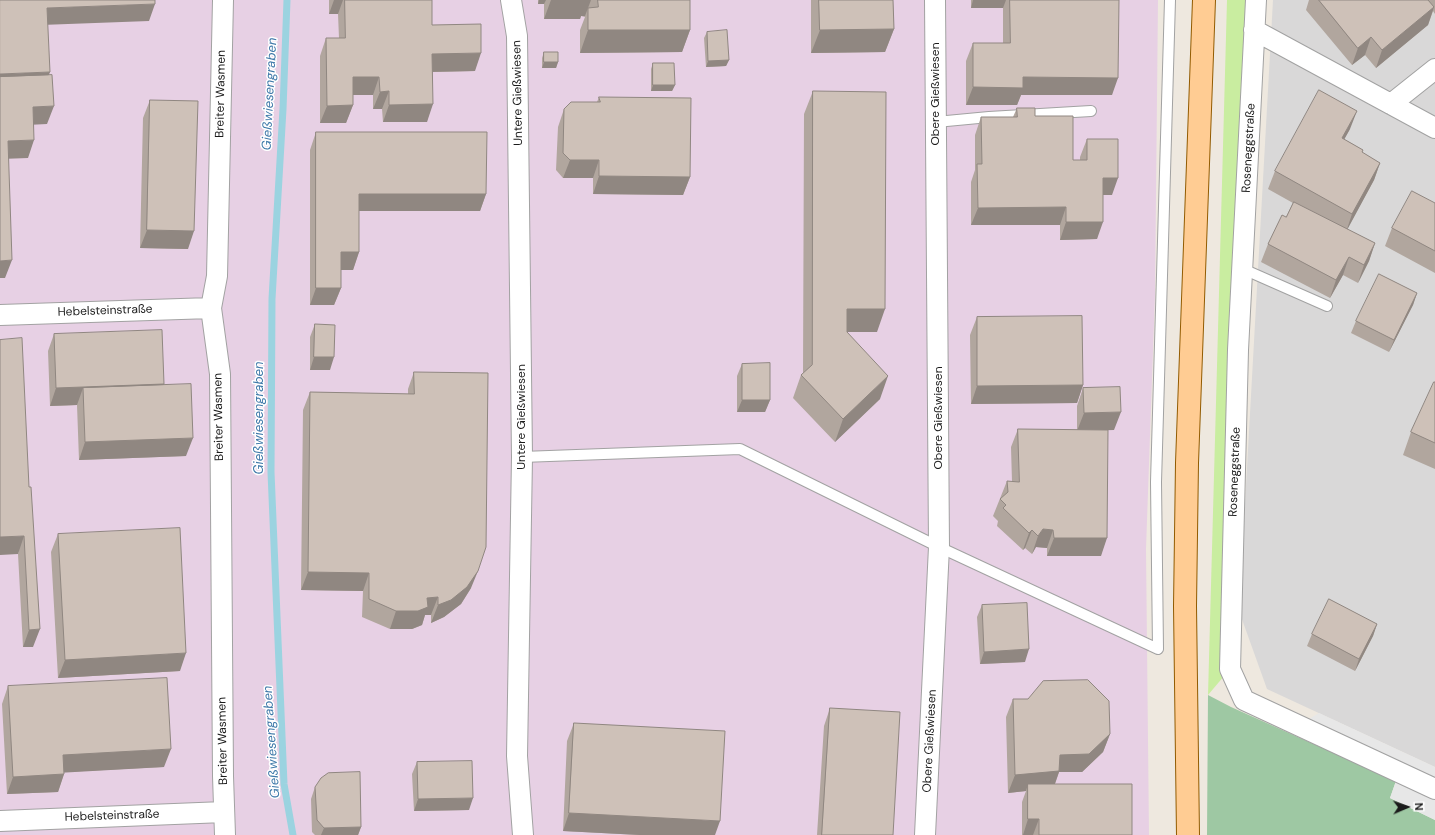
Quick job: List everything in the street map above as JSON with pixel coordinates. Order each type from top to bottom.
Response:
[{"type":"main road","points":[[1188,835],[1185,614],[1187,463],[1204,0]]},
{"type":"street","name":"Breiter Wasmen","points":[[223,0],[217,276],[211,308],[220,374],[225,835]]},
{"type":"street","name":"Untere Gießwiesen","points":[[511,0],[518,36],[522,457],[517,756],[523,835]]},
{"type":"street","name":"Obere Gießwiesen","points":[[925,835],[940,547],[935,0]]},
{"type":"street","name":"Roseneggstraße","points":[[1256,0],[1238,350],[1230,669],[1244,700],[1435,789]]},
{"type":"street","points":[[1254,30],[1435,128]]},
{"type":"street","points":[[1391,104],[1435,69]]},
{"type":"street","name":"Hebelsteinstraße","points":[[0,315],[211,308]]},
{"type":"street","name":"Hebelsteinstraße","points":[[0,821],[224,812]]},
{"type":"lane","points":[[522,457],[740,449],[940,547],[1158,649],[1156,482],[1170,0]]},
{"type":"lane","points":[[936,122],[989,117],[1091,111]]},
{"type":"lane","points":[[1243,269],[1327,306]]},
{"type":"shaded area","points":[[0,0],[1158,0],[1155,294],[1146,549],[1149,835],[0,835]]},
{"type":"shaded area","points":[[1273,0],[1435,0],[1435,767],[1267,689],[1239,611]]},
{"type":"shaded area","points":[[1319,713],[1435,767],[1435,820],[1390,798],[1396,781],[1299,725]]},
{"type":"green space","points":[[1227,0],[1256,0],[1230,669],[1208,695]]},
{"type":"green space","points":[[1208,695],[1231,707],[1396,781],[1390,798],[1435,820],[1435,835],[1207,835]]},
{"type":"building","points":[[0,0],[155,0],[155,4],[47,8],[50,72],[0,74]]},
{"type":"building","points":[[345,0],[432,0],[432,25],[481,24],[481,53],[432,54],[433,104],[389,105],[389,91],[380,92],[379,77],[353,77],[353,105],[327,106],[326,38],[345,38]]},
{"type":"building","points":[[598,0],[690,0],[690,30],[588,30],[588,8],[598,7]]},
{"type":"building","points":[[819,0],[893,0],[894,29],[820,30]]},
{"type":"building","points":[[1010,0],[1119,0],[1118,78],[1023,77],[1023,88],[973,87],[973,43],[1010,43]]},
{"type":"building","points":[[1319,0],[1428,0],[1434,7],[1382,50],[1371,37],[1358,48]]},
{"type":"building","points":[[727,30],[729,60],[708,61],[707,32]]},
{"type":"building","points":[[544,52],[558,52],[558,62],[544,62]]},
{"type":"building","points":[[653,63],[674,63],[675,85],[653,85]]},
{"type":"building","points":[[52,75],[54,106],[33,107],[34,140],[8,141],[12,260],[0,261],[0,77]]},
{"type":"building","points":[[1319,90],[1357,111],[1342,138],[1363,150],[1362,152],[1380,163],[1352,214],[1275,171]]},
{"type":"building","points":[[813,91],[886,92],[885,309],[847,309],[847,332],[888,376],[843,419],[801,375],[812,365]]},
{"type":"building","points":[[599,97],[691,98],[690,177],[599,176],[599,160],[570,160],[563,153],[564,109],[571,102],[600,102]]},
{"type":"building","points":[[150,100],[198,101],[194,231],[147,230]]},
{"type":"building","points":[[1017,108],[1035,108],[1035,116],[1073,116],[1073,160],[1087,160],[1087,139],[1118,139],[1118,178],[1103,178],[1103,222],[1066,222],[1066,207],[978,208],[977,164],[982,164],[981,117],[1017,117]]},
{"type":"building","points":[[316,132],[487,132],[486,194],[359,194],[359,252],[341,252],[341,288],[316,288]]},
{"type":"building","points":[[1412,191],[1435,203],[1435,251],[1392,228]]},
{"type":"building","points":[[1294,202],[1375,243],[1364,265],[1349,257],[1336,280],[1268,244],[1282,215],[1286,217]]},
{"type":"building","points":[[1379,274],[1417,293],[1394,340],[1356,321]]},
{"type":"building","points":[[1082,316],[1083,385],[977,386],[977,317]]},
{"type":"building","points":[[315,324],[335,325],[334,357],[314,357]]},
{"type":"building","points":[[162,330],[164,384],[56,388],[54,334]]},
{"type":"building","points":[[22,338],[29,487],[31,487],[40,629],[29,630],[24,536],[0,537],[0,340]]},
{"type":"building","points":[[770,363],[770,400],[742,400],[742,364]]},
{"type":"building","points":[[414,372],[488,373],[486,547],[478,571],[467,587],[451,600],[438,605],[438,597],[427,598],[428,607],[418,611],[396,611],[369,599],[369,573],[308,572],[310,392],[414,394]]},
{"type":"building","points":[[1435,382],[1435,443],[1411,432]]},
{"type":"building","points":[[191,384],[193,438],[85,442],[83,388]]},
{"type":"building","points":[[1120,387],[1121,412],[1084,413],[1083,388]]},
{"type":"building","points":[[1018,429],[1108,430],[1107,538],[1054,538],[1053,530],[1043,529],[1038,536],[1032,530],[1029,533],[1003,508],[1006,505],[1000,499],[1008,492],[1007,481],[1019,482]]},
{"type":"building","points":[[180,528],[186,653],[65,660],[58,534]]},
{"type":"building","points":[[1329,599],[1377,624],[1359,659],[1312,634]]},
{"type":"building","points":[[1027,603],[1029,649],[984,652],[982,605]]},
{"type":"building","points":[[167,678],[171,749],[63,755],[64,774],[13,777],[8,686]]},
{"type":"building","points":[[1088,680],[1109,701],[1110,734],[1089,754],[1060,755],[1059,771],[1015,775],[1013,699],[1028,699],[1043,681]]},
{"type":"building","points":[[830,708],[900,712],[893,835],[822,835]]},
{"type":"building","points":[[574,723],[725,731],[720,821],[569,813]]},
{"type":"building","points":[[472,761],[473,798],[418,799],[417,762]]},
{"type":"building","points":[[360,772],[361,827],[324,828],[317,820],[315,787],[321,778],[328,773]]},
{"type":"building","points":[[1028,784],[1132,784],[1132,835],[1039,835],[1039,819],[1028,819]]},
{"type":"waterway","name":"Gießwiesengraben","points":[[287,0],[283,109],[272,299],[271,472],[284,784],[293,835]]}]
